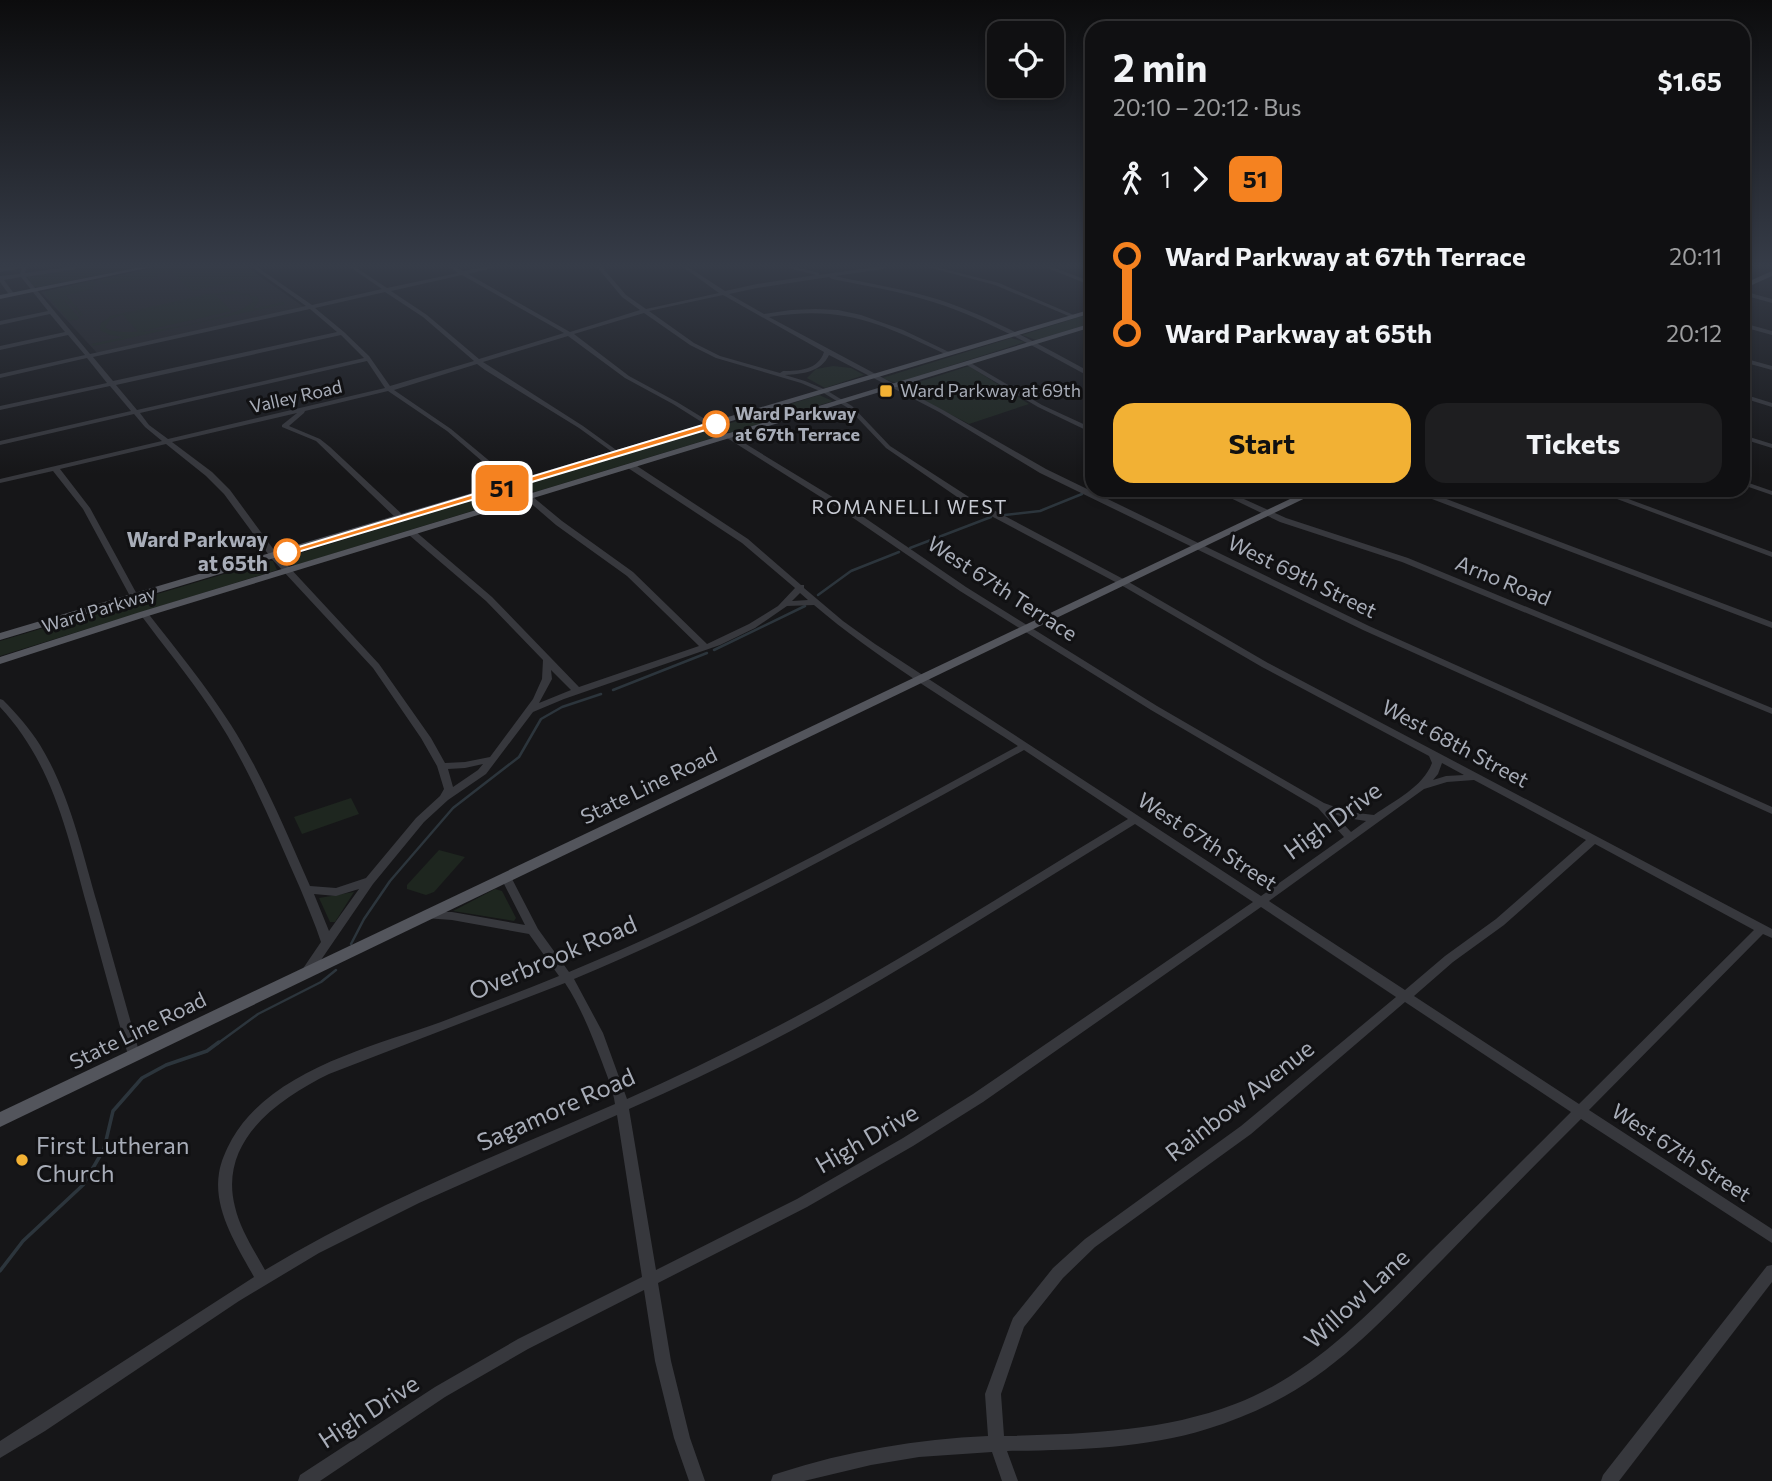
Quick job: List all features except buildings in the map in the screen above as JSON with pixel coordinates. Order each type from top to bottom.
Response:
[{"type":"main road","name":"Ward Parkway","points":[[0,637],[1006,336]]},
{"type":"main road","name":"Ward Parkway","points":[[0,661],[144,614],[1056,336]]},
{"type":"main road","name":"State Line Road","points":[[0,1120],[1302,497]]},
{"type":"street","points":[[0,348],[55,336]]},
{"type":"street","points":[[72,336],[163,440],[217,481],[239,506],[274,556],[376,666],[442,765],[449,789],[444,798]]},
{"type":"street","points":[[0,376],[182,336]]},
{"type":"street","points":[[0,408],[328,336]]},
{"type":"street","points":[[345,336],[368,359],[389,389],[449,430],[529,498],[630,574],[704,646]]},
{"type":"street","points":[[448,336],[478,363],[617,453]]},
{"type":"street","name":"Valley Road","points":[[0,481],[163,440],[389,389],[558,336]]},
{"type":"street","name":"West 67th Terrace","points":[[571,336],[627,377],[846,509],[963,589],[1154,708],[1320,805],[1347,815],[1375,819]]},
{"type":"street","name":"West 68th Street","points":[[684,336],[706,352],[824,391],[859,415],[888,447],[944,485],[1124,583],[1219,640],[1767,932]]},
{"type":"street","name":"West 69th Street","points":[[799,336],[1085,491]]},
{"type":"street","points":[[911,336],[947,353]]},
{"type":"street","points":[[1018,336],[1085,372]]},
{"type":"street","points":[[803,382],[804,376],[811,369],[824,361],[827,352]]},
{"type":"street","points":[[0,443],[368,359]]},
{"type":"street","points":[[1750,362],[1772,369]]},
{"type":"street","points":[[967,363],[1040,406],[1085,428]]},
{"type":"street","points":[[776,374],[849,364]]},
{"type":"street","points":[[1750,398],[1772,405]]},
{"type":"street","points":[[284,426],[305,409]]},
{"type":"street","points":[[251,421],[284,426],[318,440],[401,518]]},
{"type":"street","points":[[1760,442],[1772,435]]},
{"type":"street","points":[[1750,439],[1772,446]]},
{"type":"street","name":"West 67th Street","points":[[631,466],[745,541],[840,623],[922,679],[1772,1237]]},
{"type":"street","points":[[56,468],[87,509],[135,598]]},
{"type":"street","points":[[1750,485],[1772,493]]},
{"type":"street","name":"West 69th Street","points":[[1097,497],[1366,628],[1772,811]]},
{"type":"street","name":"Arno Road","points":[[1234,497],[1269,513],[1405,560],[1772,711]]},
{"type":"street","points":[[1437,497],[1772,625]]},
{"type":"street","points":[[1616,497],[1772,555]]},
{"type":"street","points":[[412,533],[489,598],[577,691]]},
{"type":"street","points":[[788,604],[801,587]]},
{"type":"street","points":[[531,709],[704,646],[788,604],[817,602]]},
{"type":"street","points":[[144,614],[210,699],[260,784],[327,942]]},
{"type":"street","points":[[305,974],[400,842],[444,798],[482,772],[494,758],[531,709],[547,679],[547,660]]},
{"type":"street","points":[[0,702],[16,716],[51,776],[82,869],[134,1055]]},
{"type":"street","name":"Overbrook Road","points":[[263,1279],[231,1220],[223,1191],[229,1158],[241,1135],[256,1116],[288,1090],[314,1074],[568,978],[756,890],[1025,747]]},
{"type":"street","name":"High Drive","points":[[306,1481],[440,1392],[523,1345],[802,1203],[978,1098],[1420,787],[1433,774],[1437,764],[1433,754]]},
{"type":"street","points":[[442,765],[465,765],[494,758]]},
{"type":"street","name":"High Drive","points":[[1420,787],[1446,779],[1476,777]]},
{"type":"street","name":"West 67th Terrace","points":[[1320,805],[1350,837]]},
{"type":"street","name":"Sagamore Road","points":[[0,1450],[263,1279],[401,1203],[722,1060],[834,1001],[1135,819]]},
{"type":"street","name":"Rainbow Avenue","points":[[1010,1481],[997,1445],[993,1394],[1018,1323],[1058,1273],[1090,1243],[1246,1130],[1449,959],[1500,922],[1593,840]]},
{"type":"street","points":[[506,878],[533,931],[568,978],[597,1033],[620,1093],[671,1399],[697,1481]]},
{"type":"street","points":[[305,889],[336,892],[370,881]]},
{"type":"street","points":[[429,915],[452,916],[533,931]]},
{"type":"street","name":"Willow Lane","points":[[779,1481],[878,1456],[947,1447],[1085,1441],[1159,1433],[1239,1411],[1284,1389],[1339,1352],[1581,1111],[1767,932]]},
{"type":"street","points":[[1609,1481],[1772,1271]]},
{"type":"shaded area","points":[[81,336],[173,336],[97,353]]},
{"type":"shaded area","points":[[118,336],[138,336],[93,346],[91,344],[125,337]]},
{"type":"shaded area","points":[[1025,336],[1049,336],[1036,340]]},
{"type":"shaded area","points":[[1011,338],[1025,342],[896,383],[882,378]]},
{"type":"shaded area","points":[[833,366],[851,368],[864,375],[825,388],[807,378],[816,369]]},
{"type":"shaded area","points":[[969,366],[1029,404],[969,424],[900,388]]},
{"type":"shaded area","points":[[819,395],[833,401],[730,433],[718,427]]},
{"type":"shaded area","points":[[710,430],[719,436],[535,492],[523,486]]},
{"type":"shaded area","points":[[512,488],[521,496],[296,565],[290,565],[284,558]]},
{"type":"shaded area","points":[[273,561],[277,570],[0,656],[0,641]]},
{"type":"shaded area","points":[[351,798],[359,814],[302,834],[294,817]]},
{"type":"shaded area","points":[[439,850],[465,857],[434,892],[426,895],[407,889],[407,885]]},
{"type":"shaded area","points":[[495,889],[502,891],[516,918],[514,921],[453,911]]},
{"type":"shaded area","points":[[354,892],[335,922],[330,922],[319,898]]},
{"type":"waterway","points":[[1005,515],[1040,511],[1082,494]]},
{"type":"waterway","points":[[910,548],[991,517]]},
{"type":"waterway","points":[[818,595],[851,571],[899,552]]},
{"type":"waterway","points":[[714,650],[805,606]]},
{"type":"waterway","points":[[613,690],[707,653]]},
{"type":"waterway","points":[[351,944],[364,919],[390,881],[453,808],[519,757],[541,719],[562,707],[601,694]]},
{"type":"waterway","points":[[217,1044],[258,1014],[321,982],[336,970]]},
{"type":"waterway","points":[[0,1271],[23,1241],[83,1185],[104,1149],[113,1111],[142,1078],[166,1065],[207,1051],[219,1042]]},
{"type":"bus line","name":"51","points":[[287,552],[716,424]]},
{"type":"place","name":"Ward Parkway at 69th","points":[[886,391]]},
{"type":"place","name":"Ward Parkway at 67th Terrace","points":[[716,424]]},
{"type":"place","name":"Ward Parkway at 65th","points":[[287,552]]},
{"type":"place","name":"First Lutheran Church","points":[[22,1160]]},
{"type":"district","name":"ROMANELLI WEST","points":[[910,507]]}]
